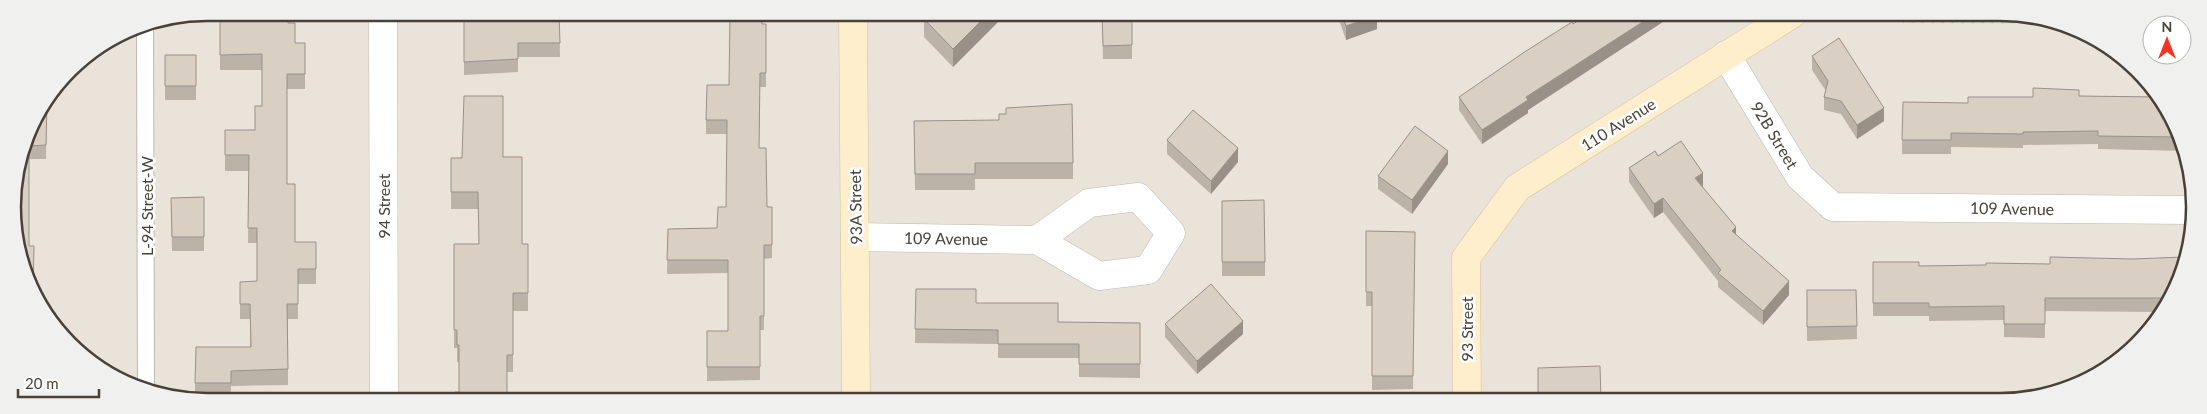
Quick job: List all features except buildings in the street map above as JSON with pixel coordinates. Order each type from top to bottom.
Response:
[{"type":"street","name":"94 Street","points":[[383,21],[384,393]]},
{"type":"street","name":"93A Street","points":[[853,21],[856,393]]},
{"type":"street","name":"110 Avenue","points":[[1466,258],[1518,188],[1781,21]]},
{"type":"street","name":"92B Street","points":[[1726,55],[1800,177],[1833,207]]},
{"type":"street","name":"109 Avenue","points":[[1833,207],[2186,210]]},
{"type":"street","name":"109 Avenue","points":[[855,237],[1037,240]]},
{"type":"street","name":"93 Street","points":[[1466,258],[1467,393]]},
{"type":"lane","name":"L-94 Street-W","points":[[145,32],[146,383]]},
{"type":"shaded area","points":[[2000,21],[2024,23],[2060,31],[2093,46],[2122,67],[2147,94],[2161,114],[2176,147],[2184,183],[2186,207],[2184,231],[2176,267],[2167,289],[2147,320],[2122,347],[2093,368],[2071,379],[2036,389],[2000,393],[207,393],[183,391],[147,383],[125,374],[94,354],[67,329],[46,300],[35,278],[25,243],[21,207],[25,171],[35,136],[46,114],[67,85],[94,60],[125,40],[147,31],[195,22]]},
{"type":"green space","points":[[1903,21],[2000,21],[2029,24],[1903,23]]}]
